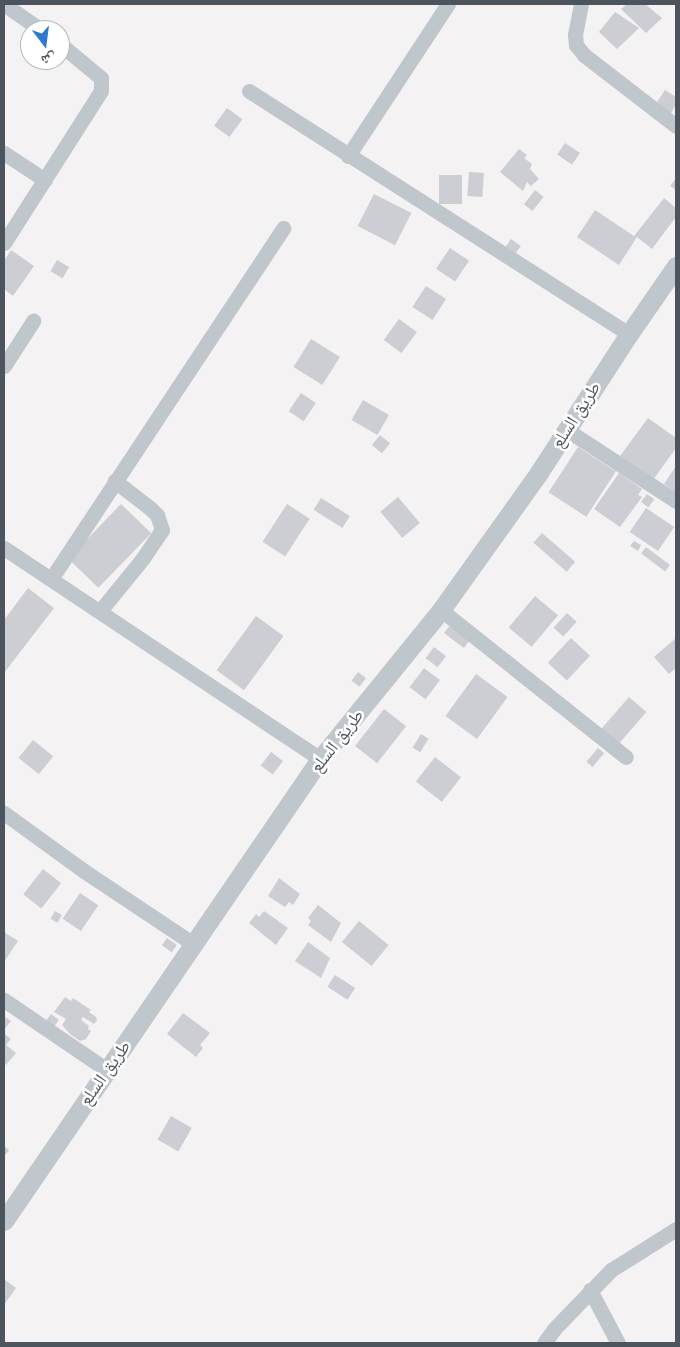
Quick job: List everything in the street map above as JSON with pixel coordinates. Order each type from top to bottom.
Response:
[{"type":"street","points":[[4,4],[27,20]]},
{"type":"street","points":[[348,156],[448,4]]},
{"type":"street","points":[[581,4],[575,34],[576,45],[584,56],[676,126]]},
{"type":"street","points":[[4,241],[92,108],[103,84],[101,78],[91,68],[70,52]]},
{"type":"street","points":[[249,92],[629,334]]},
{"type":"street","points":[[4,153],[44,180]]},
{"type":"street","points":[[50,579],[283,228]]},
{"type":"street","name":"طريق السلع","points":[[4,1222],[195,945],[320,759],[441,610],[538,474],[629,334],[676,266]]},
{"type":"street","points":[[4,366],[33,321]]},
{"type":"street","points":[[567,430],[676,501]]},
{"type":"street","points":[[100,611],[143,558],[162,530],[157,515],[115,481]]},
{"type":"street","points":[[4,548],[320,759]]},
{"type":"street","points":[[441,610],[626,757]]},
{"type":"street","points":[[4,813],[195,945]]},
{"type":"street","points":[[4,1000],[107,1070]]},
{"type":"street","points":[[544,1343],[554,1329],[590,1290],[612,1270],[676,1229]]},
{"type":"street","points":[[590,1290],[618,1343]]},
{"type":"building","points":[[627,4],[645,4],[662,18],[646,33],[621,9]]},
{"type":"building","points":[[615,12],[639,28],[617,49],[599,32]]},
{"type":"building","points":[[665,90],[676,97],[676,104],[670,115],[655,105]]},
{"type":"building","points":[[227,108],[242,119],[229,137],[214,126]]},
{"type":"building","points":[[565,143],[580,153],[572,165],[557,155]]},
{"type":"building","points":[[519,149],[527,155],[524,158],[532,164],[530,169],[539,179],[531,186],[527,182],[523,191],[500,172]]},
{"type":"building","points":[[469,172],[484,173],[482,197],[467,196]]},
{"type":"building","points":[[439,175],[462,175],[462,204],[439,204]]},
{"type":"building","points":[[676,178],[676,190],[670,186]]},
{"type":"building","points":[[535,190],[544,197],[533,211],[524,204]]},
{"type":"building","points":[[374,194],[411,213],[395,245],[358,226]]},
{"type":"building","points":[[664,198],[676,208],[676,217],[652,249],[637,237],[619,265],[577,237],[595,210],[634,236]]},
{"type":"building","points":[[511,239],[521,246],[514,256],[504,249]]},
{"type":"building","points":[[450,248],[469,261],[455,282],[436,269]]},
{"type":"building","points":[[11,250],[34,266],[13,296],[4,289],[4,261]]},
{"type":"building","points":[[57,260],[69,267],[63,278],[50,271]]},
{"type":"building","points":[[426,286],[446,299],[433,320],[412,307]]},
{"type":"building","points":[[399,319],[417,332],[402,353],[384,340]]},
{"type":"building","points":[[311,339],[340,357],[322,385],[294,367]]},
{"type":"building","points":[[301,393],[316,403],[304,421],[289,411]]},
{"type":"building","points":[[363,400],[389,415],[377,435],[352,420]]},
{"type":"building","points":[[648,418],[676,438],[676,448],[653,480],[620,456]]},
{"type":"building","points":[[380,435],[390,443],[382,453],[372,445]]},
{"type":"building","points":[[578,447],[616,472],[586,517],[549,492]]},
{"type":"building","points":[[676,466],[676,493],[664,484]]},
{"type":"building","points":[[619,473],[642,489],[638,495],[642,497],[620,527],[594,509]]},
{"type":"building","points":[[647,494],[654,499],[648,507],[641,502]]},
{"type":"building","points":[[398,497],[420,523],[402,538],[380,512]]},
{"type":"building","points":[[321,498],[350,516],[342,528],[314,510]]},
{"type":"building","points":[[121,504],[151,533],[98,588],[68,559]]},
{"type":"building","points":[[287,504],[310,519],[285,556],[262,542]]},
{"type":"building","points":[[646,508],[674,527],[658,551],[630,532]]},
{"type":"building","points":[[542,533],[575,562],[567,572],[533,543]]},
{"type":"building","points":[[634,541],[641,545],[638,551],[630,546]]},
{"type":"building","points":[[646,547],[670,565],[665,571],[641,553]]},
{"type":"building","points":[[28,588],[54,608],[4,673],[4,620]]},
{"type":"building","points":[[535,596],[558,615],[532,647],[509,627]]},
{"type":"building","points":[[567,613],[577,622],[563,637],[554,628]]},
{"type":"building","points":[[256,616],[284,636],[244,690],[217,670]]},
{"type":"building","points":[[453,621],[473,636],[464,648],[444,633]]},
{"type":"building","points":[[571,638],[590,656],[567,681],[548,663]]},
{"type":"building","points":[[676,638],[676,668],[669,674],[654,657]]},
{"type":"building","points":[[434,647],[446,656],[438,667],[426,658]]},
{"type":"building","points":[[424,668],[440,680],[426,699],[410,687]]},
{"type":"building","points":[[358,672],[366,678],[359,687],[351,681]]},
{"type":"building","points":[[476,674],[508,697],[477,739],[445,716]]},
{"type":"building","points":[[629,697],[646,712],[618,745],[601,729]]},
{"type":"building","points":[[384,709],[406,726],[377,763],[355,746]]},
{"type":"building","points":[[421,734],[429,739],[420,752],[413,748]]},
{"type":"building","points":[[33,740],[53,756],[39,774],[19,758]]},
{"type":"building","points":[[598,748],[604,753],[593,767],[586,762]]},
{"type":"building","points":[[271,752],[283,761],[273,775],[261,766]]},
{"type":"building","points":[[435,757],[461,777],[442,802],[416,781]]},
{"type":"building","points":[[43,869],[61,883],[41,908],[23,894]]},
{"type":"building","points":[[279,878],[300,894],[293,905],[289,902],[285,907],[268,896]]},
{"type":"building","points":[[80,893],[98,905],[81,931],[63,919]]},
{"type":"building","points":[[318,905],[341,923],[331,942],[308,925],[311,921],[308,918]]},
{"type":"building","points":[[55,911],[62,915],[57,923],[50,919]]},
{"type":"building","points":[[264,911],[288,928],[276,945],[249,923],[256,914],[259,917]]},
{"type":"building","points":[[359,921],[389,945],[372,966],[342,942]]},
{"type":"building","points":[[4,932],[18,941],[4,962]]},
{"type":"building","points":[[167,938],[177,945],[172,952],[162,945]]},
{"type":"building","points":[[308,942],[330,958],[321,978],[295,961]]},
{"type":"building","points":[[335,975],[355,988],[348,1000],[327,987]]},
{"type":"building","points":[[65,997],[71,1001],[73,998],[91,1010],[89,1012],[96,1017],[97,1020],[94,1024],[83,1017],[81,1020],[89,1026],[88,1029],[91,1031],[86,1039],[80,1041],[70,1034],[62,1025],[66,1019],[54,1012]]},
{"type":"building","points":[[183,1013],[210,1033],[200,1045],[203,1048],[196,1057],[167,1034]]},
{"type":"building","points":[[51,1014],[59,1020],[52,1029],[44,1023]]},
{"type":"building","points":[[4,1016],[11,1021],[4,1030]]},
{"type":"building","points":[[4,1033],[11,1039],[6,1045],[16,1053],[6,1065],[4,1062]]},
{"type":"building","points":[[171,1116],[192,1128],[178,1151],[158,1139]]},
{"type":"building","points":[[4,1146],[9,1150],[4,1157]]},
{"type":"building","points":[[4,1279],[16,1288],[4,1305]]}]
